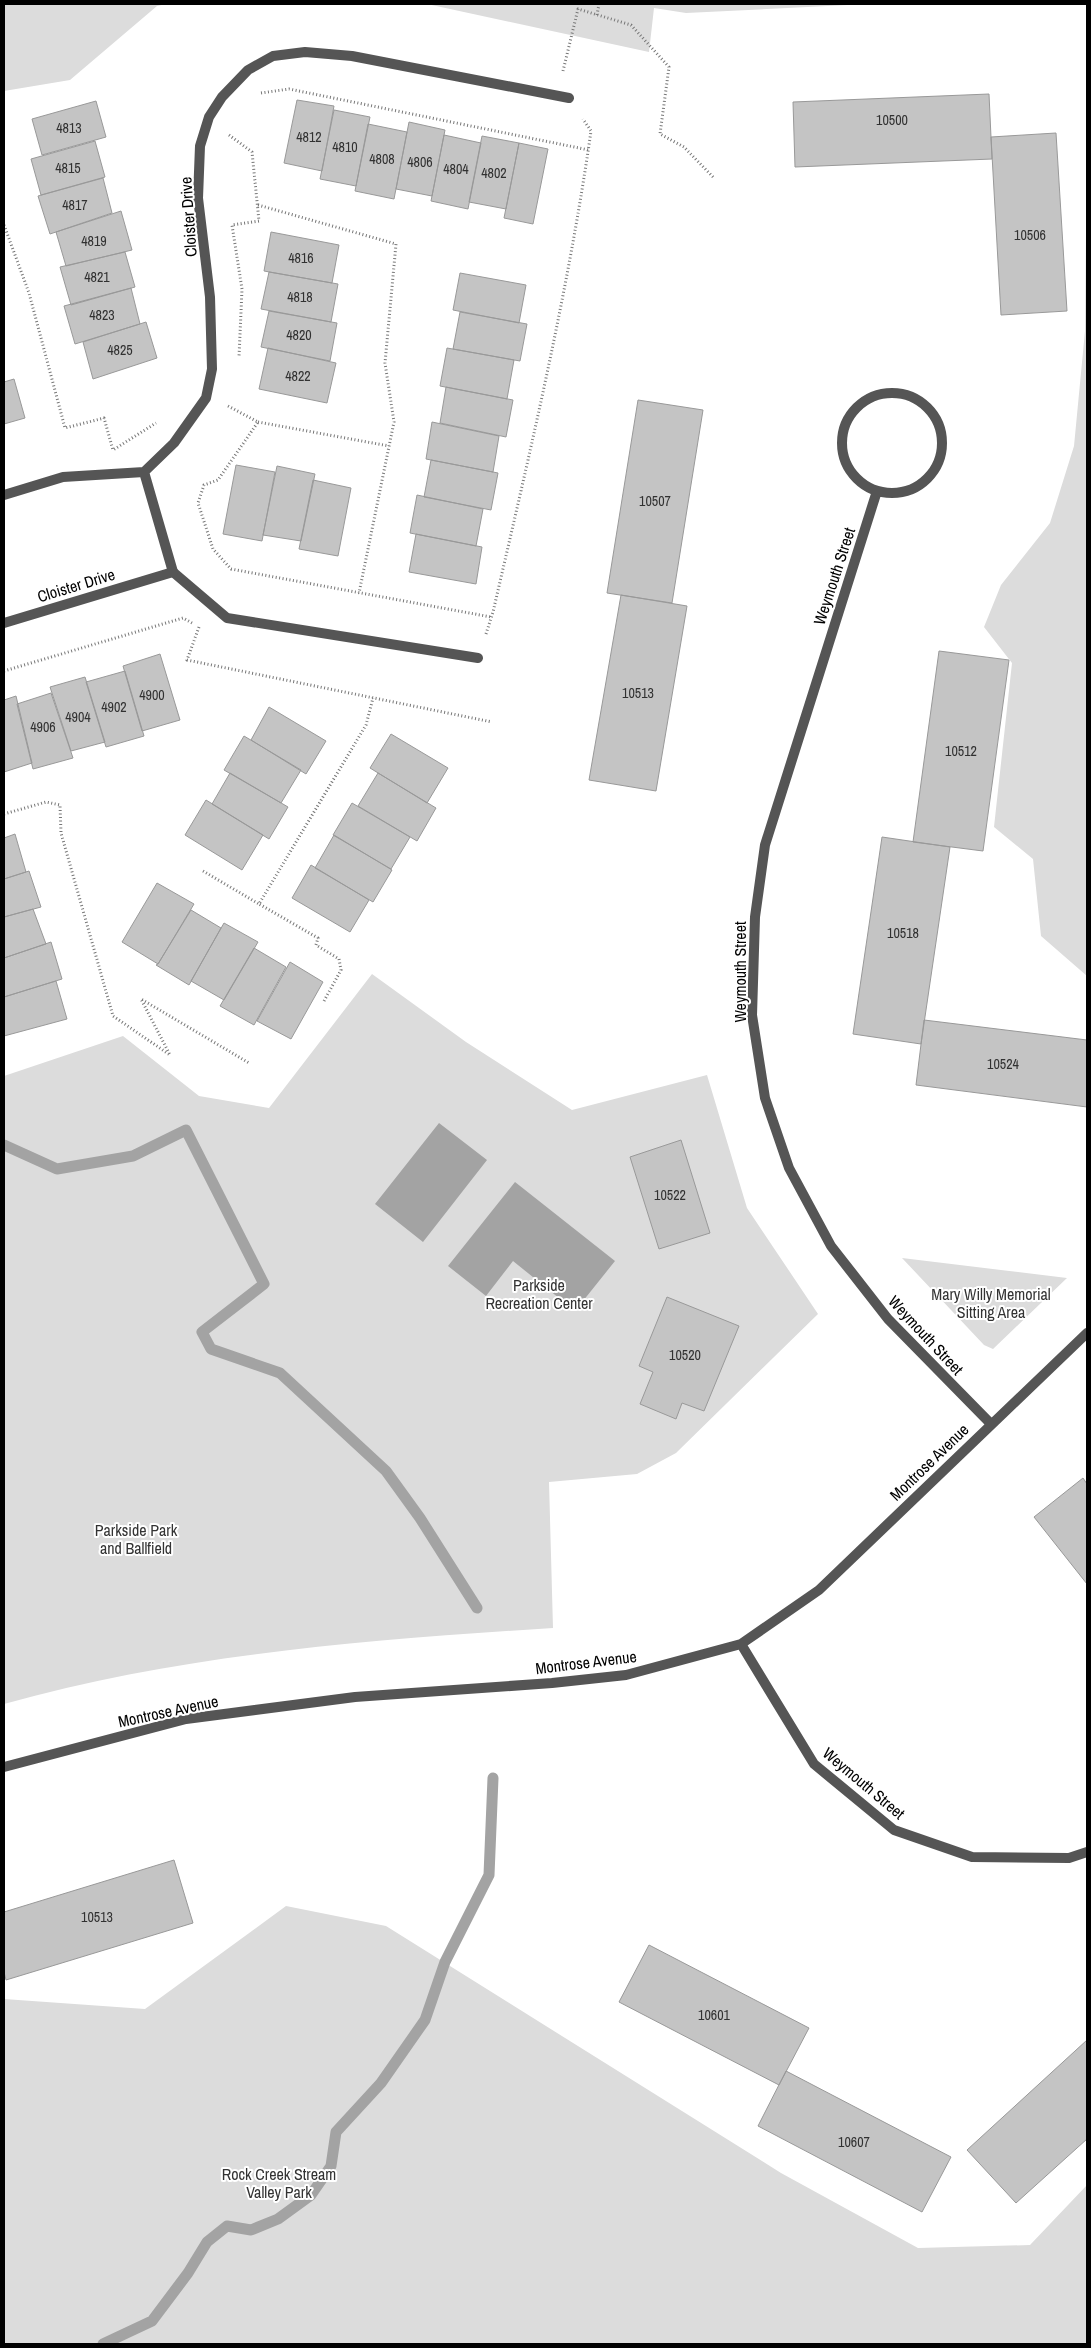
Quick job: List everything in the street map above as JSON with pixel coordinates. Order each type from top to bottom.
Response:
[{"type":"street","name":"Cloister Drive","points":[[144,472],[174,443],[206,398],[212,368],[210,297],[198,198],[200,146],[209,117],[222,97],[248,70],[273,56],[305,52],[352,56],[569,98]]},
{"type":"street","points":[[892,392],[908,394],[922,401],[933,412],[940,426],[943,442],[941,458],[934,472],[922,484],[908,491],[893,493],[876,491],[862,484],[851,473],[844,458],[842,443],[844,427],[851,413],[869,398],[892,392]]},
{"type":"street","points":[[4,495],[63,477],[144,472],[173,572],[227,618],[478,658]]},
{"type":"street","name":"Weymouth Street","points":[[876,491],[764,846],[754,917],[752,1015],[765,1098],[783,1151],[789,1168],[831,1246],[888,1319],[990,1424]]},
{"type":"street","name":"Cloister Drive","points":[[4,622],[173,572]]},
{"type":"street","name":"Montrose Avenue","points":[[4,1767],[186,1719],[355,1697],[552,1683],[626,1674],[741,1644],[818,1590],[990,1424],[1087,1334]]},
{"type":"street","name":"Weymouth Street","points":[[741,1644],[814,1764],[894,1830],[972,1857],[1069,1858],[1087,1852]]},
{"type":"path","points":[[597,15],[599,4]]},
{"type":"path","points":[[557,96],[578,9],[630,25],[669,67],[660,134],[684,147],[714,178]]},
{"type":"path","points":[[255,94],[289,89],[589,150]]},
{"type":"path","points":[[478,658],[491,617],[568,276],[589,150],[591,131],[569,98]]},
{"type":"path","points":[[212,368],[234,373],[239,362],[242,289],[232,225],[259,221],[252,152],[228,134],[231,127]]},
{"type":"path","points":[[258,205],[396,244],[385,363],[394,422],[359,593]]},
{"type":"path","points":[[4,225],[28,293],[65,428],[104,418],[113,450],[160,420]]},
{"type":"path","points":[[222,403],[258,422],[389,446]]},
{"type":"path","points":[[258,422],[218,480],[204,484],[198,503],[213,549],[231,569],[491,617]]},
{"type":"path","points":[[4,671],[183,618],[200,627],[187,660],[492,722]]},
{"type":"path","points":[[260,904],[366,725],[373,698]]},
{"type":"path","points":[[4,814],[46,802],[60,804],[61,833],[113,1016],[170,1055],[141,999],[249,1063]]},
{"type":"path","points":[[203,871],[318,938],[316,945],[339,959],[341,970],[324,1001]]},
{"type":"green space","points":[[4,4],[166,4],[157,6],[70,80],[4,91]]},
{"type":"green space","points":[[427,4],[868,4],[686,13],[654,8],[649,52]]},
{"type":"green space","points":[[1087,131],[1087,976],[1041,936],[1033,859],[994,827],[1012,663],[984,627],[1001,585],[1050,523],[1074,446],[1085,331]]},
{"type":"green space","points":[[372,974],[466,1042],[572,1110],[707,1075],[747,1208],[818,1314],[676,1453],[637,1474],[549,1482],[553,1628],[345,1644],[207,1661],[71,1687],[4,1704],[4,1076],[123,1036],[199,1096],[269,1108]]},
{"type":"green space","name":"Mary Willy Memorial Sitting Area","points":[[902,1258],[1067,1278],[993,1349],[984,1345]]},
{"type":"green space","name":"Rock Creek Stream Valley Park","points":[[286,1906],[386,1926],[781,2173],[918,2248],[1030,2245],[1087,2185],[1087,2344],[4,2344],[4,1999],[145,2009]]},
{"type":"shaded area","points":[[439,1123],[487,1160],[423,1242],[375,1204]]},
{"type":"shaded area","points":[[515,1182],[615,1261],[575,1311],[513,1261],[486,1296],[448,1266]]},
{"type":"building","points":[[989,94],[992,159],[795,167],[793,102]]},
{"type":"building","points":[[297,100],[334,106],[322,171],[284,163]]},
{"type":"building","points":[[96,101],[106,137],[42,155],[32,119]]},
{"type":"building","points":[[334,110],[370,117],[356,186],[320,179]]},
{"type":"building","points":[[409,122],[445,130],[432,196],[396,189]]},
{"type":"building","points":[[368,124],[407,132],[394,199],[355,191]]},
{"type":"building","points":[[1056,133],[1067,311],[1001,315],[991,137]]},
{"type":"building","points":[[444,135],[481,143],[468,209],[431,201]]},
{"type":"building","points":[[482,136],[519,143],[506,209],[469,202]]},
{"type":"building","points":[[95,141],[105,177],[41,195],[31,159]]},
{"type":"building","points":[[519,143],[548,149],[533,224],[504,218]]},
{"type":"building","points":[[103,178],[112,213],[50,234],[38,196]]},
{"type":"building","points":[[121,211],[132,250],[66,266],[56,232]]},
{"type":"building","points":[[271,232],[339,245],[332,283],[264,271]]},
{"type":"building","points":[[125,252],[135,287],[71,305],[60,267]]},
{"type":"building","points":[[269,272],[338,284],[331,322],[261,309]]},
{"type":"building","points":[[460,273],[526,285],[519,323],[453,310]]},
{"type":"building","points":[[131,288],[140,324],[75,344],[64,306]]},
{"type":"building","points":[[269,311],[337,323],[330,361],[261,347]]},
{"type":"building","points":[[460,312],[527,324],[520,361],[453,349]]},
{"type":"building","points":[[146,322],[157,358],[93,379],[83,342]]},
{"type":"building","points":[[268,348],[336,363],[327,403],[259,389]]},
{"type":"building","points":[[447,348],[514,360],[507,399],[440,386]]},
{"type":"building","points":[[14,379],[25,418],[4,424],[4,382]]},
{"type":"building","points":[[446,387],[513,400],[506,437],[440,423]]},
{"type":"building","points":[[638,400],[703,410],[672,603],[607,593]]},
{"type":"building","points":[[432,422],[499,436],[493,472],[426,459]]},
{"type":"building","points":[[431,460],[498,473],[491,510],[424,497]]},
{"type":"building","points":[[236,465],[275,472],[262,541],[223,534]]},
{"type":"building","points":[[277,466],[315,474],[301,541],[263,535]]},
{"type":"building","points":[[313,480],[351,488],[338,556],[299,549]]},
{"type":"building","points":[[417,495],[483,509],[476,546],[410,533]]},
{"type":"building","points":[[416,534],[482,547],[476,584],[409,572]]},
{"type":"building","points":[[621,595],[687,606],[656,791],[589,780]]},
{"type":"building","points":[[939,651],[1009,660],[983,851],[913,842]]},
{"type":"building","points":[[160,654],[180,720],[142,731],[123,666]]},
{"type":"building","points":[[125,671],[144,736],[106,747],[86,682]]},
{"type":"building","points":[[85,677],[105,742],[71,751],[50,687]]},
{"type":"building","points":[[51,693],[73,758],[33,769],[17,704]]},
{"type":"building","points":[[16,696],[32,763],[4,772],[4,700]]},
{"type":"building","points":[[269,707],[326,741],[306,774],[251,740]]},
{"type":"building","points":[[391,734],[448,768],[427,803],[370,768]]},
{"type":"building","points":[[244,736],[301,770],[281,803],[224,770]]},
{"type":"building","points":[[230,773],[288,807],[269,839],[212,804]]},
{"type":"building","points":[[378,773],[436,808],[417,841],[358,806]]},
{"type":"building","points":[[206,800],[263,835],[242,870],[185,835]]},
{"type":"building","points":[[352,803],[410,837],[391,869],[333,835]]},
{"type":"building","points":[[15,834],[26,872],[4,879],[4,838]]},
{"type":"building","points":[[334,835],[392,870],[373,902],[315,868]]},
{"type":"building","points":[[882,837],[950,847],[921,1044],[853,1034]]},
{"type":"building","points":[[311,865],[369,900],[350,932],[292,898]]},
{"type":"building","points":[[29,871],[41,907],[4,917],[4,879]]},
{"type":"building","points":[[157,883],[194,904],[158,964],[122,942]]},
{"type":"building","points":[[33,909],[46,944],[4,958],[4,917]]},
{"type":"building","points":[[191,910],[221,928],[189,985],[156,965]]},
{"type":"building","points":[[224,923],[258,942],[224,1000],[191,981]]},
{"type":"building","points":[[51,942],[62,979],[4,997],[4,958]]},
{"type":"building","points":[[254,948],[286,967],[254,1025],[220,1006]]},
{"type":"building","points":[[290,962],[323,982],[291,1039],[257,1021]]},
{"type":"building","points":[[56,981],[67,1019],[4,1036],[4,997]]},
{"type":"building","points":[[924,1020],[1087,1040],[1087,1107],[916,1085]]},
{"type":"building","points":[[681,1140],[710,1233],[659,1249],[630,1157]]},
{"type":"building","points":[[667,1297],[739,1326],[704,1411],[682,1403],[676,1419],[640,1404],[653,1372],[639,1366]]},
{"type":"building","points":[[1083,1478],[1087,1484],[1087,1584],[1034,1517]]},
{"type":"building","points":[[174,1860],[193,1923],[6,1980],[4,1972],[4,1912]]},
{"type":"building","points":[[649,1945],[809,2028],[779,2085],[619,2002]]},
{"type":"building","points":[[1087,2040],[1087,2139],[1016,2203],[967,2150]]},
{"type":"building","points":[[786,2071],[951,2157],[922,2212],[758,2126]]},
{"type":"waterway","points":[[4,1145],[57,1169],[133,1156],[186,1130],[264,1284],[202,1332],[211,1349],[280,1373],[386,1471],[420,1518],[477,1608]]},
{"type":"waterway","points":[[103,2344],[152,2321],[188,2273],[207,2242],[227,2226],[251,2230],[278,2219],[311,2195],[331,2166],[336,2132],[381,2083],[425,2020],[445,1962],[489,1875],[493,1778]]},
{"type":"park label","name":"Parkside Recreation Center","points":[[539,1294]]},
{"type":"park label","name":"Parkside Park and Ballfield","points":[[136,1539]]}]
